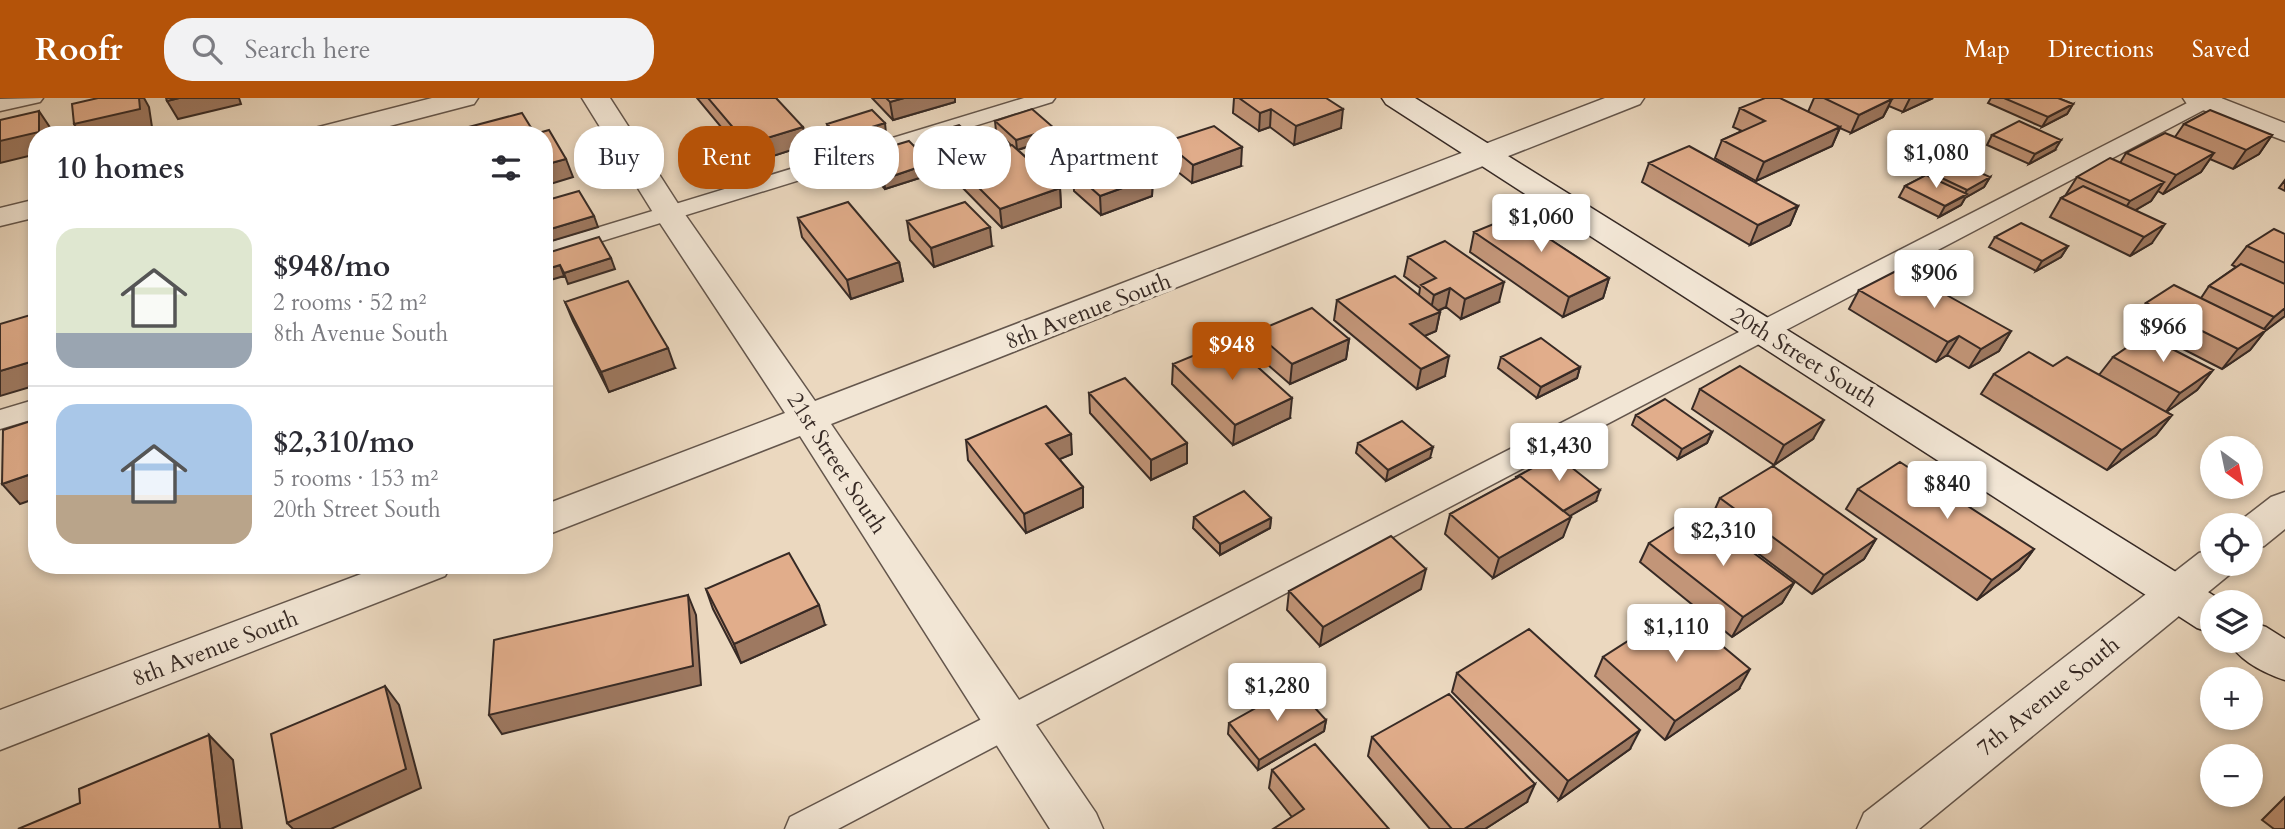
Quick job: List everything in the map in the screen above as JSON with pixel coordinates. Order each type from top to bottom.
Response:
[{"type":"street","points":[[356,126],[464,98]]},
{"type":"street","name":"21st Street South","points":[[596,98],[669,214],[809,420],[1078,829]]},
{"type":"street","name":"20th Street South","points":[[1395,98],[2194,604]]},
{"type":"street","name":"8th Avenue South","points":[[553,518],[1630,98]]},
{"type":"street","points":[[2205,99],[2285,133]]},
{"type":"street","points":[[0,217],[28,210]]},
{"type":"street","points":[[2263,525],[2285,507]]},
{"type":"street","name":"8th Avenue South","points":[[0,730],[407,574]]},
{"type":"street","name":"7th Avenue South","points":[[1882,829],[2194,604],[2208,576]]},
{"type":"street","points":[[2263,648],[2285,662]]},
{"type":"lane","points":[[0,105],[33,98]]},
{"type":"lane","points":[[553,250],[1045,98]]},
{"type":"lane","points":[[803,829],[1764,331],[2205,99]]},
{"type":"lane","points":[[0,420],[28,411]]},
{"type":"building","points":[[98,98],[139,98],[140,109],[74,124],[72,104]]},
{"type":"building","points":[[708,98],[776,98],[802,126],[789,126],[789,131],[775,136],[775,126],[732,126]]},
{"type":"building","points":[[886,98],[904,98],[890,102]]},
{"type":"building","points":[[1239,98],[1326,98],[1343,109],[1296,126],[1271,109],[1260,113]]},
{"type":"building","points":[[1765,98],[1780,98],[1840,127],[1764,162],[1722,140],[1765,121],[1740,108]]},
{"type":"building","points":[[1824,98],[1889,98],[1892,99],[1859,115]]},
{"type":"building","points":[[2004,98],[2058,98],[2073,104],[2048,117]]},
{"type":"building","points":[[1032,109],[1052,126],[1025,126],[1025,137],[1016,140],[1011,135],[1011,126],[1001,126],[995,121]]},
{"type":"building","points":[[872,110],[885,123],[875,126],[827,124]]},
{"type":"building","points":[[2210,110],[2272,135],[2246,150],[2184,124]]},
{"type":"building","points":[[39,111],[39,126],[28,126],[28,135],[0,141],[0,120]]},
{"type":"building","points":[[522,113],[530,126],[473,126]]},
{"type":"building","points":[[2019,121],[2061,140],[2035,154],[1992,135]]},
{"type":"building","points":[[1214,126],[1242,147],[1193,165],[1182,156],[1182,136]]},
{"type":"building","points":[[2165,133],[2214,153],[2176,175],[2126,153]]},
{"type":"building","points":[[553,137],[566,159],[553,163]]},
{"type":"building","points":[[909,141],[913,145],[913,169],[899,174],[899,144]]},
{"type":"building","points":[[1011,145],[1025,157],[1025,189],[1057,189],[1000,209],[980,189],[1011,189]]},
{"type":"building","points":[[1689,146],[1798,206],[1758,225],[1649,163]]},
{"type":"building","points":[[2110,158],[2164,182],[2130,201],[2077,177]]},
{"type":"building","points":[[1952,160],[1990,177],[1967,190],[1929,172]]},
{"type":"building","points":[[1926,175],[1967,194],[1945,206],[1905,186]]},
{"type":"building","points":[[2083,186],[2165,224],[2144,237],[2061,198]]},
{"type":"building","points":[[1092,189],[1120,189],[1100,196]]},
{"type":"building","points":[[579,191],[594,216],[553,228],[553,198]]},
{"type":"building","points":[[848,202],[899,262],[847,280],[798,218]]},
{"type":"building","points":[[965,202],[990,227],[931,248],[907,221]]},
{"type":"building","points":[[1523,212],[1552,230],[1542,234],[1609,278],[1569,297],[1474,232]]},
{"type":"building","points":[[2021,223],[2068,246],[2042,261],[1995,237]]},
{"type":"building","points":[[2274,229],[2285,234],[2285,263],[2247,246]]},
{"type":"building","points":[[599,237],[611,258],[564,273],[560,265],[553,267],[553,251]]},
{"type":"building","points":[[1445,241],[1504,282],[1465,299],[1450,288],[1434,295],[1421,285],[1436,278],[1408,257]]},
{"type":"building","points":[[2241,264],[2285,284],[2285,308],[2274,317],[2209,286]]},
{"type":"building","points":[[1900,269],[2011,331],[1981,349],[1959,336],[1948,342],[1859,290]]},
{"type":"building","points":[[1395,276],[1440,312],[1410,324],[1449,356],[1421,369],[1337,300]]},
{"type":"building","points":[[628,281],[668,348],[601,372],[565,302]]},
{"type":"building","points":[[2174,285],[2266,330],[2238,349],[2146,303]]},
{"type":"building","points":[[1312,308],[1349,339],[1292,364],[1255,332]]},
{"type":"building","points":[[28,316],[28,363],[0,371],[0,324]]},
{"type":"building","points":[[2145,335],[2213,370],[2180,393],[2113,357]]},
{"type":"building","points":[[1541,338],[1580,367],[1541,387],[1501,357]]},
{"type":"building","points":[[1229,341],[1292,398],[1235,425],[1173,364]]},
{"type":"building","points":[[2029,352],[2053,366],[2067,357],[2172,415],[2122,450],[1994,374]]},
{"type":"building","points":[[1740,366],[1824,420],[1784,445],[1700,389]]},
{"type":"building","points":[[1125,378],[1187,443],[1151,460],[1089,393]]},
{"type":"building","points":[[1665,399],[1712,432],[1682,449],[1636,415]]},
{"type":"building","points":[[1046,406],[1071,434],[1046,444],[1083,487],[1024,514],[966,440]]},
{"type":"building","points":[[1402,421],[1433,447],[1388,470],[1358,443]]},
{"type":"building","points":[[28,422],[28,475],[2,484],[3,430]]},
{"type":"building","points":[[1556,455],[1600,490],[1563,511],[1520,476],[1516,477]]},
{"type":"building","points":[[1900,462],[2034,549],[1992,580],[1858,489]]},
{"type":"building","points":[[1773,466],[1876,539],[1824,575],[1720,498]]},
{"type":"building","points":[[1520,476],[1571,517],[1499,558],[1450,514]]},
{"type":"building","points":[[1244,491],[1271,518],[1220,544],[1194,517]]},
{"type":"building","points":[[1683,522],[1707,541],[1724,531],[1794,583],[1743,617],[1649,543]]},
{"type":"building","points":[[1391,536],[1426,569],[1323,627],[1289,591]]},
{"type":"building","points":[[789,553],[819,605],[734,644],[706,589]]},
{"type":"building","points":[[688,595],[693,666],[489,715],[494,640]]},
{"type":"building","points":[[1678,609],[1750,669],[1675,721],[1603,657]]},
{"type":"building","points":[[1529,629],[1640,730],[1568,781],[1457,673]]},
{"type":"building","points":[[385,686],[406,769],[287,823],[271,734]]},
{"type":"building","points":[[1295,686],[1326,720],[1259,760],[1229,723]]},
{"type":"building","points":[[1449,694],[1535,784],[1464,829],[1452,829],[1372,737]]},
{"type":"building","points":[[209,735],[220,829],[18,829],[80,803],[79,789]]},
{"type":"building","points":[[1315,744],[1389,829],[1273,829],[1304,809],[1272,770]]}]
